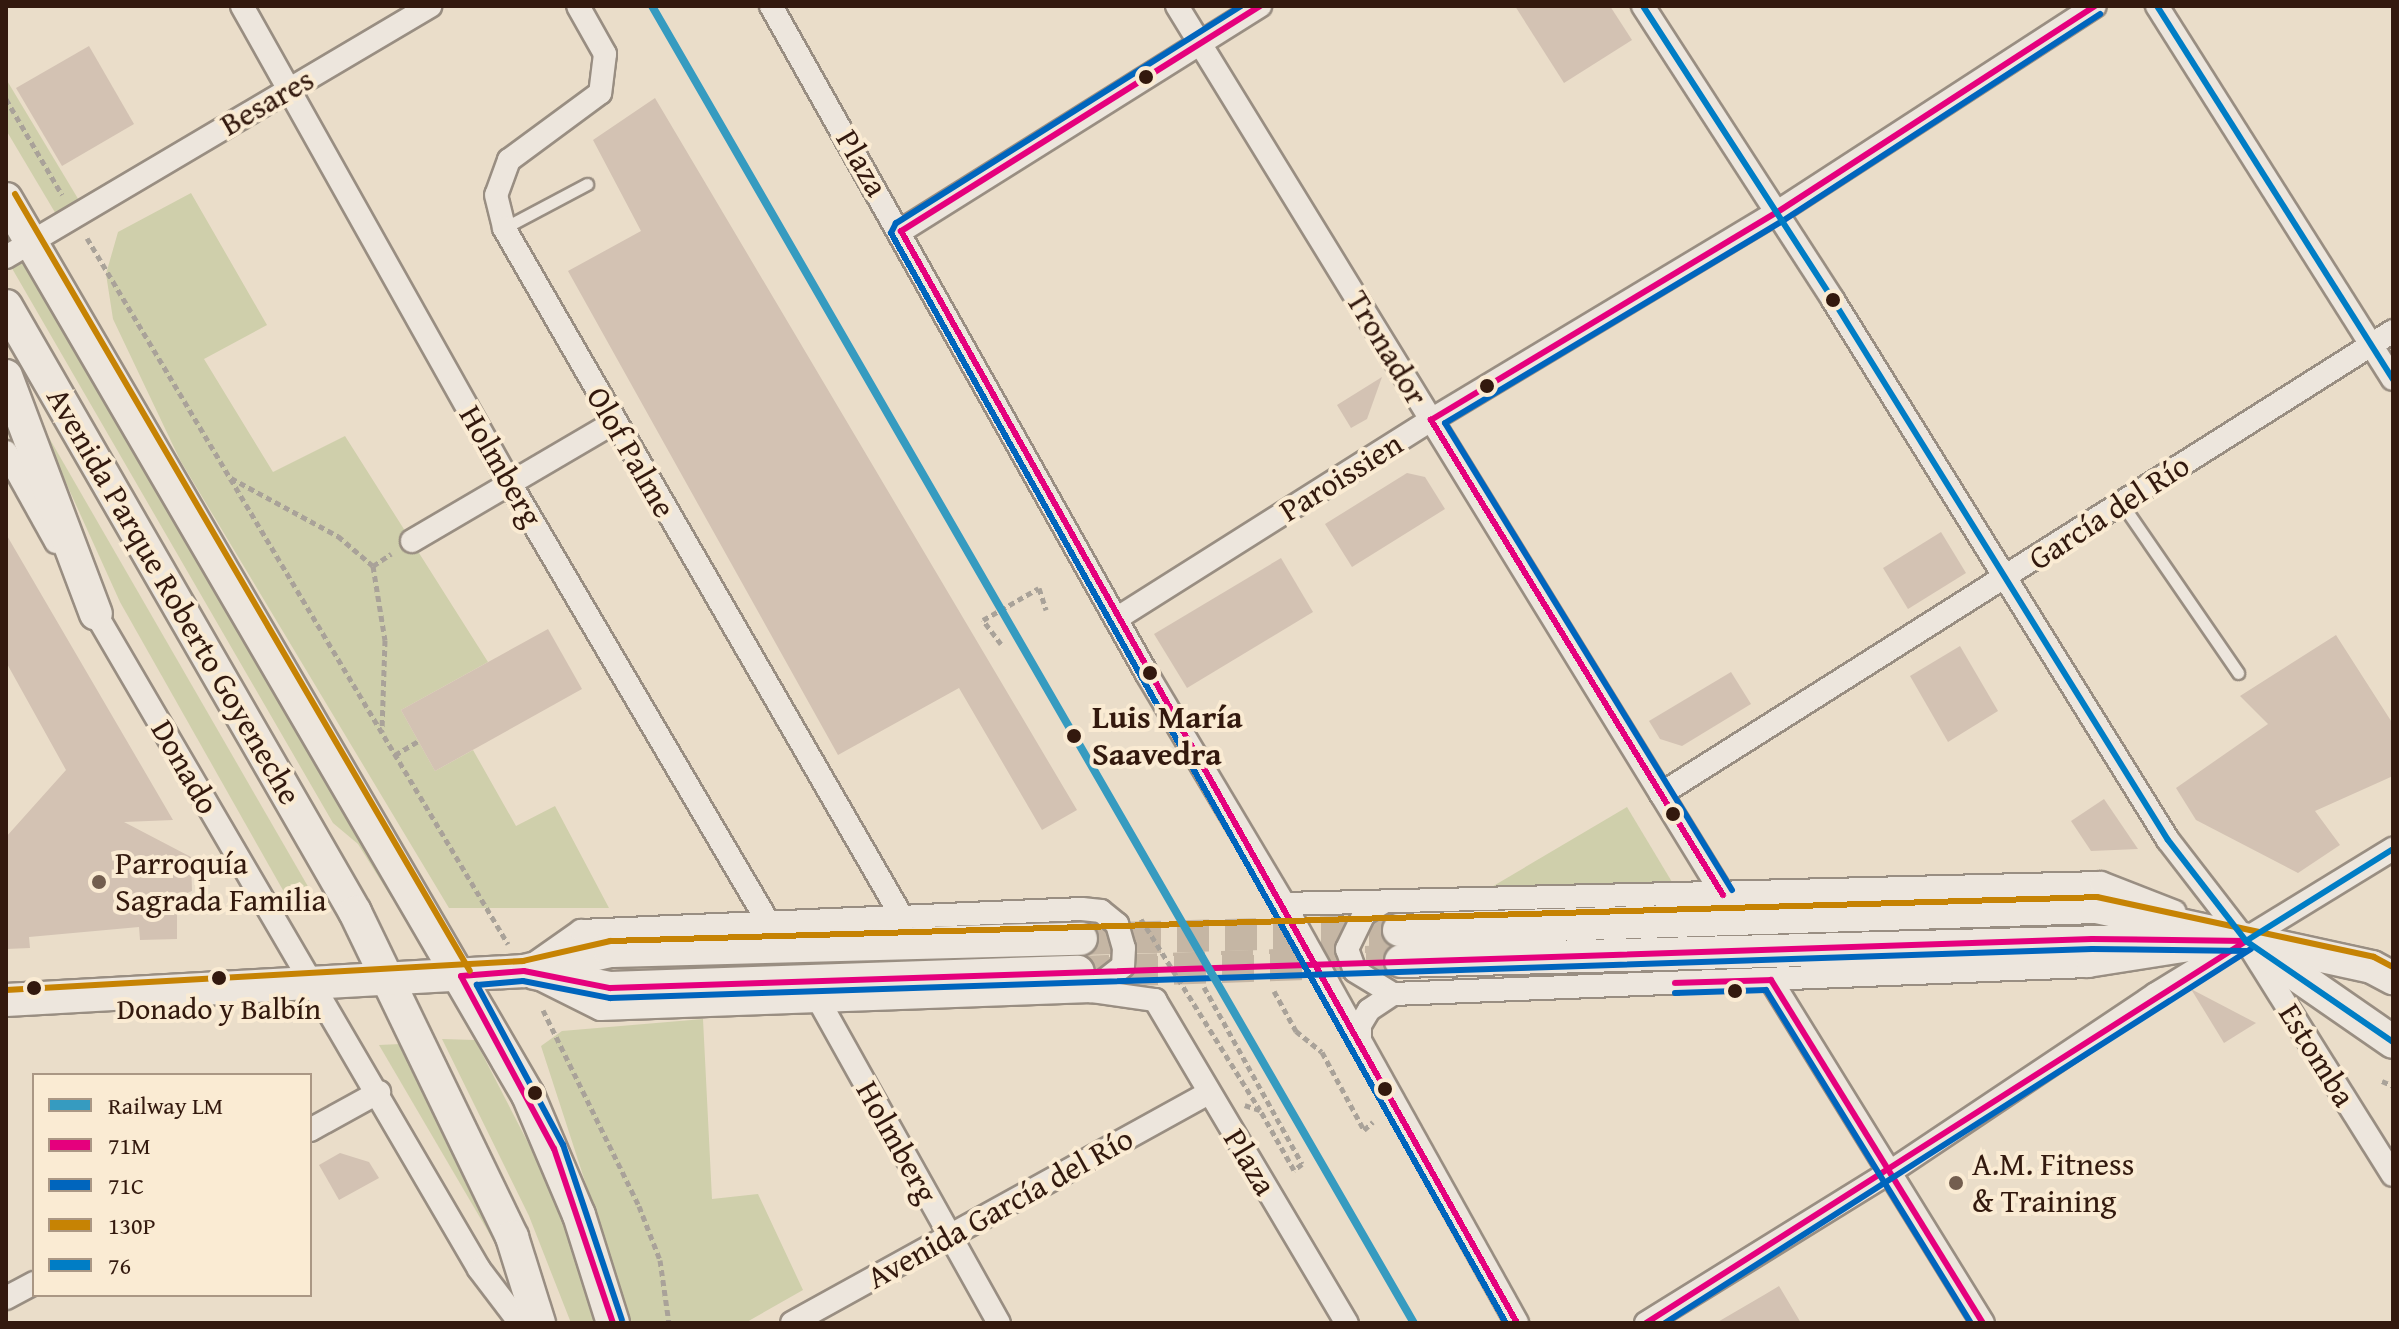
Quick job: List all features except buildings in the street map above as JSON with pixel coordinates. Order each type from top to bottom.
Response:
[{"type":"main road","name":"Avenida Parque Roberto Goyeneche","points":[[6,199],[18,250],[461,976],[554,1149],[613,1323]]},
{"type":"main road","name":"Avenida Parque Roberto Goyeneche","points":[[6,306],[347,897],[512,1237],[539,1323]]},
{"type":"main road","points":[[6,376],[96,614]]},
{"type":"main road","points":[[6,1000],[389,981],[524,971],[610,951],[1081,939]]},
{"type":"main road","points":[[1400,946],[2092,939],[2246,941],[2372,967],[2393,978]]},
{"type":"main road","points":[[2246,941],[2393,1042]]},
{"type":"main road","points":[[524,971],[610,988],[1085,981]]},
{"type":"street","name":"Holmberg","points":[[242,6],[508,480],[768,922]]},
{"type":"street","name":"Besares","points":[[18,250],[430,6]]},
{"type":"street","name":"Olof Palme","points":[[578,6],[605,54],[600,93],[509,160],[496,195],[504,228],[613,423],[902,917]]},
{"type":"street","name":"Plaza","points":[[771,6],[901,231],[1116,619],[1284,904],[1517,1323]]},
{"type":"street","name":"Tronador","points":[[1177,6],[1723,895]]},
{"type":"street","points":[[901,231],[1260,6]]},
{"type":"street","name":"Estomba","points":[[1643,6],[2168,840],[2246,941],[2393,1175]]},
{"type":"street","name":"Paroissien","points":[[1116,619],[1431,420],[1776,213],[2095,6]]},
{"type":"street","points":[[2157,6],[2393,379]]},
{"type":"street","name":"García del Río","points":[[1661,794],[2004,580],[2393,331]]},
{"type":"street","points":[[412,541],[508,480],[613,423]]},
{"type":"street","name":"Donado","points":[[6,452],[310,984],[379,1092],[479,1269],[520,1323]]},
{"type":"street","points":[[1646,1323],[1890,1172],[2156,994],[2393,849]]},
{"type":"street","points":[[1284,904],[2101,883],[2246,941]]},
{"type":"street","points":[[1382,903],[1364,914],[1347,949],[1355,971],[1393,994]]},
{"type":"street","points":[[1082,909],[1101,911],[1117,924],[1123,966],[1085,981],[819,1001],[600,1009],[524,971],[581,931],[902,917],[1082,909]]},
{"type":"street","points":[[1360,1043],[1360,1025],[1369,1010],[1393,994],[2088,966],[2246,941]]},
{"type":"street","points":[[1771,980],[1983,1323]]},
{"type":"street","name":"Plaza","points":[[1085,981],[1155,1000],[1347,1323]]},
{"type":"street","name":"Holmberg","points":[[819,1001],[999,1323]]},
{"type":"street","points":[[312,1129],[379,1092]]},
{"type":"street","name":"Avenida García del Río","points":[[792,1323],[1209,1093]]},
{"type":"street","points":[[6,1298],[32,1284]]},
{"type":"lane","points":[[504,228],[587,184]]},
{"type":"lane","points":[[2122,504],[2238,673]]},
{"type":"path","points":[[6,99],[524,971],[639,1206],[660,1260],[669,1323]]},
{"type":"path","points":[[230,478],[338,536],[373,566],[385,640],[382,733]]},
{"type":"path","points":[[1001,644],[983,620],[1039,588],[1046,610]]},
{"type":"path","points":[[395,755],[418,741]]},
{"type":"path","points":[[1117,924],[1144,918],[1294,1170],[1302,1164],[1204,987]]},
{"type":"path","points":[[1274,991],[1296,1031],[1322,1052],[1364,1130],[1374,1124],[1367,1111]]},
{"type":"path","points":[[2382,1081],[2393,1086]]},
{"type":"path","points":[[1209,1093],[1260,1110]]},
{"type":"green space","points":[[6,79],[80,202],[69,236],[6,130]]},
{"type":"green space","points":[[191,193],[267,325],[204,359],[273,472],[345,436],[488,662],[401,710],[435,771],[473,750],[516,826],[555,806],[609,908],[449,908],[180,460],[113,319],[106,274],[118,232]]},
{"type":"green space","points":[[6,228],[397,897],[391,897],[358,844],[333,823],[6,258]]},
{"type":"green space","points":[[33,410],[321,909],[297,915],[120,602]]},
{"type":"green space","points":[[1627,807],[1675,887],[1478,895]]},
{"type":"green space","points":[[703,1019],[712,1199],[758,1194],[803,1290],[745,1323],[631,1323],[541,1046],[562,1031]]},
{"type":"green space","points":[[442,1039],[475,1040],[554,1193],[594,1323],[571,1323],[529,1216]]},
{"type":"green space","points":[[400,1044],[496,1231],[499,1250],[379,1045]]},
{"type":"tunnel","points":[[1081,939],[1399,930]]},
{"type":"tunnel","points":[[1078,972],[1401,961]]},
{"type":"rail line","name":"LM","points":[[652,6],[1414,1323]]},
{"type":"transit line","name":"71C","points":[[1241,6],[896,223],[891,233],[1506,1323]]},
{"type":"transit line","name":"71M","points":[[1260,6],[901,231],[1517,1323]]},
{"type":"transit line","name":"76","points":[[1643,6],[1833,300],[2168,840],[2246,941],[2393,1042]]},
{"type":"transit line","name":"71M","points":[[1723,895],[1431,420],[1776,213],[2095,6]]},
{"type":"transit line","name":"76","points":[[2157,6],[2393,379]]},
{"type":"transit line","name":"71C","points":[[1732,890],[1445,423],[1781,222],[2100,14]]},
{"type":"transit line","name":"130P","points":[[15,194],[470,971]]},
{"type":"transit line","name":"76","points":[[2246,941],[2393,849]]},
{"type":"transit line","name":"130P","points":[[6,990],[523,961],[610,941],[2097,897],[2374,957],[2393,967]]},
{"type":"transit line","name":"71M","points":[[613,1323],[554,1149],[461,976],[524,971],[610,988],[2092,939],[2246,941]]},
{"type":"transit line","name":"71M","points":[[1646,1323],[2246,941]]},
{"type":"transit line","name":"71C","points":[[622,1320],[563,1145],[477,985],[523,981],[610,998],[2092,949],[2246,951]]},
{"type":"transit line","name":"71C","points":[[1665,1323],[2251,949]]},
{"type":"transit line","name":"71M","points":[[1675,983],[1771,980],[1983,1323]]},
{"type":"transit line","name":"71C","points":[[1675,993],[1766,990],[1971,1323]]},
{"type":"place","name":"Luis María Saavedra","points":[[1074,736]]},
{"type":"place","name":"Parroquía Sagrada Familia","points":[[99,882]]},
{"type":"place","name":"Donado y Balbín","points":[[219,978]]},
{"type":"place","name":"A.M. Fitness & Training","points":[[1956,1183]]}]
